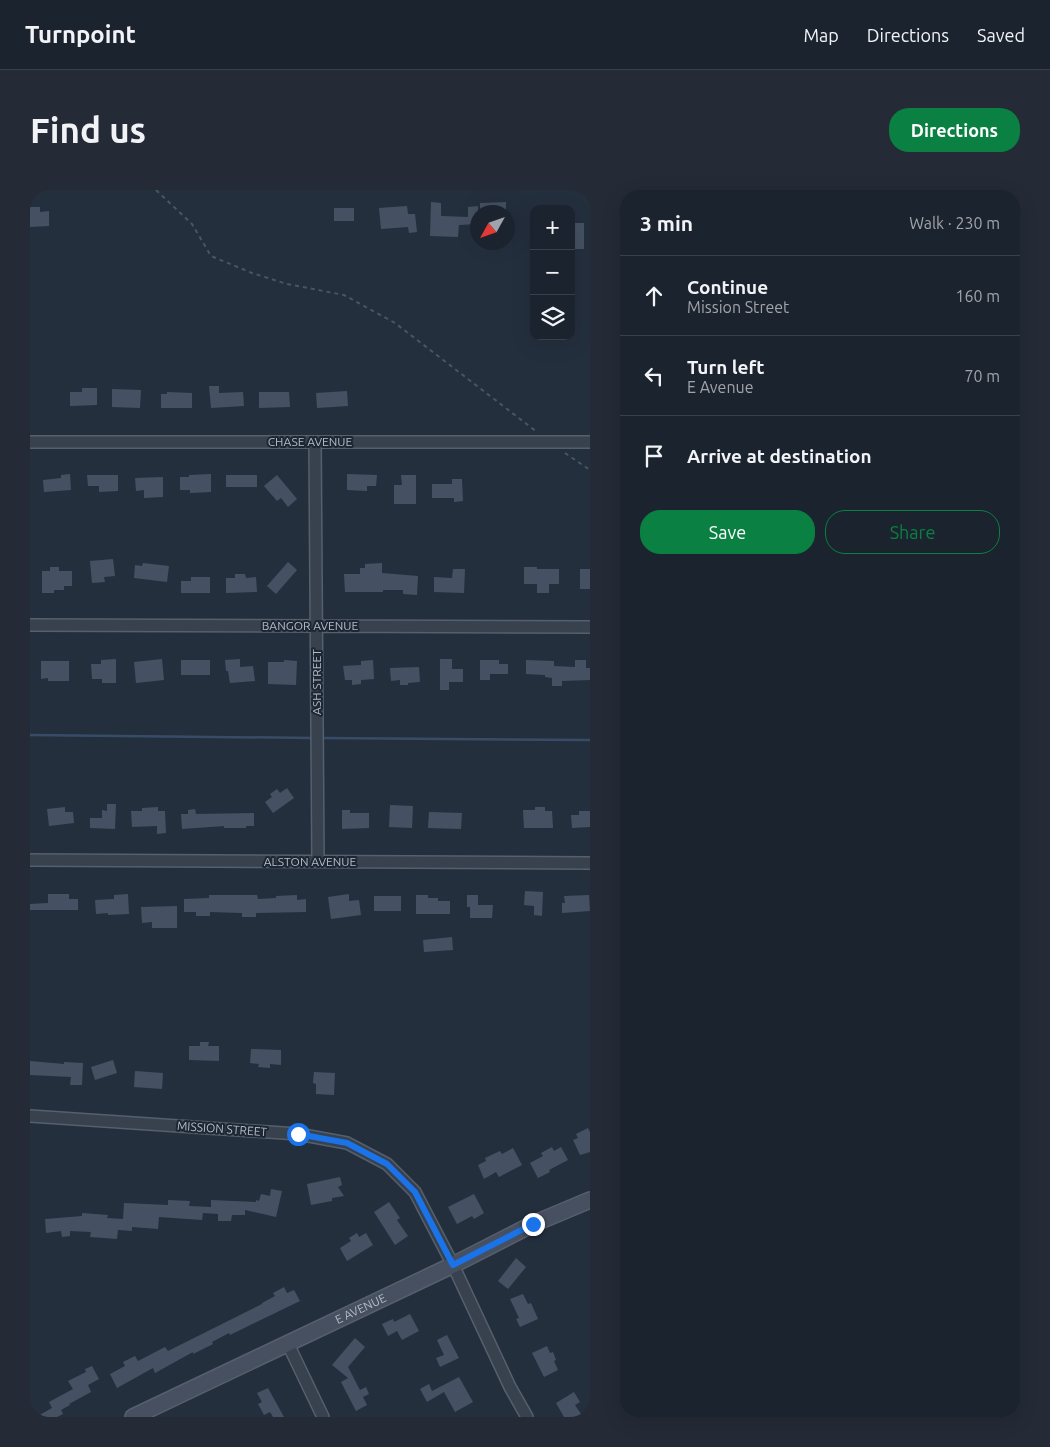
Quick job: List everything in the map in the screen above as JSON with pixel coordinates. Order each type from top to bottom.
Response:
[{"type":"street","name":"CHASE AVENUE","points":[[30,442],[590,442]]},
{"type":"street","name":"ASH STREET","points":[[315,442],[318,862]]},
{"type":"street","name":"BANGOR AVENUE","points":[[30,624],[590,626]]},
{"type":"street","name":"ALSTON AVENUE","points":[[30,860],[590,863]]},
{"type":"street","name":"MISSION STREET","points":[[30,1116],[298,1134],[347,1143],[387,1164],[415,1192],[453,1265],[510,1387],[527,1417]]},
{"type":"street","name":"E AVENUE","points":[[133,1417],[453,1265],[533,1224],[590,1200]]},
{"type":"street","points":[[288,1344],[323,1417]]},
{"type":"path","points":[[156,190],[192,224],[211,256],[252,273],[286,284],[344,295],[395,323],[549,442]]},
{"type":"path","points":[[566,453],[590,470]]},
{"type":"building","points":[[431,202],[441,203],[441,216],[468,217],[468,207],[470,207],[470,224],[459,225],[458,237],[430,236]]},
{"type":"building","points":[[506,202],[506,205],[480,205],[480,203]]},
{"type":"building","points":[[407,206],[408,214],[415,214],[417,232],[409,233],[408,227],[381,229],[379,208]]},
{"type":"building","points":[[30,207],[40,207],[40,212],[49,211],[49,226],[30,227]]},
{"type":"building","points":[[334,208],[354,208],[354,221],[334,221]]},
{"type":"building","points":[[575,223],[584,223],[584,249],[575,249]]},
{"type":"building","points":[[209,386],[219,386],[219,393],[243,392],[244,406],[211,408]]},
{"type":"building","points":[[82,388],[97,388],[97,405],[70,406],[70,392],[82,392]]},
{"type":"building","points":[[112,389],[141,390],[140,408],[112,407]]},
{"type":"building","points":[[347,391],[348,406],[317,408],[316,393]]},
{"type":"building","points":[[167,392],[192,393],[192,408],[161,408],[161,394],[167,394]]},
{"type":"building","points":[[259,392],[289,392],[290,407],[259,408]]},
{"type":"building","points":[[70,474],[71,490],[44,492],[43,480],[61,478],[61,475]]},
{"type":"building","points":[[211,474],[211,492],[190,493],[190,490],[180,490],[180,477]]},
{"type":"building","points":[[347,474],[377,475],[376,486],[367,486],[367,491],[347,490]]},
{"type":"building","points":[[87,475],[118,475],[118,491],[99,492],[99,486],[88,486]]},
{"type":"building","points":[[226,475],[257,475],[257,487],[226,487]]},
{"type":"building","points":[[277,475],[297,499],[288,507],[281,498],[277,501],[264,486]]},
{"type":"building","points":[[401,475],[416,475],[416,504],[394,504],[394,485],[402,485]]},
{"type":"building","points":[[163,477],[163,497],[144,498],[144,490],[136,491],[135,478]]},
{"type":"building","points":[[452,479],[462,479],[463,501],[454,502],[454,498],[432,498],[432,484],[452,484]]},
{"type":"building","points":[[113,559],[115,576],[104,577],[105,582],[92,583],[90,561]]},
{"type":"building","points":[[288,562],[297,570],[276,594],[267,586]]},
{"type":"building","points":[[143,563],[169,566],[167,582],[134,578],[135,565],[142,566]]},
{"type":"building","points":[[382,563],[382,573],[418,576],[417,595],[403,594],[403,590],[345,592],[344,574],[360,574],[360,568],[365,568],[365,564]]},
{"type":"building","points":[[50,567],[59,567],[59,571],[72,571],[72,586],[64,586],[64,590],[54,590],[54,593],[42,593],[42,571],[50,571]]},
{"type":"building","points":[[524,567],[559,569],[559,584],[549,584],[549,593],[537,593],[537,584],[524,584]]},
{"type":"building","points":[[453,569],[465,569],[464,593],[434,592],[434,577],[452,578]]},
{"type":"building","points":[[580,569],[590,569],[590,589],[580,589]]},
{"type":"building","points":[[235,574],[245,574],[246,578],[256,577],[257,592],[226,593],[226,578],[235,578]]},
{"type":"building","points":[[191,577],[210,577],[210,593],[181,593],[181,581],[191,581]]},
{"type":"building","points":[[116,659],[116,683],[102,683],[102,679],[92,679],[91,664],[101,664],[101,660]]},
{"type":"building","points":[[162,659],[164,680],[136,683],[134,662]]},
{"type":"building","points":[[240,659],[240,667],[253,666],[255,681],[230,683],[225,660]]},
{"type":"building","points":[[440,659],[452,659],[452,669],[463,669],[463,682],[449,682],[449,690],[440,690]]},
{"type":"building","points":[[181,660],[210,660],[210,675],[181,675]]},
{"type":"building","points":[[284,660],[297,661],[296,685],[268,684],[268,662],[284,662]]},
{"type":"building","points":[[373,660],[374,679],[361,680],[361,684],[352,685],[352,680],[345,680],[343,666],[361,665],[361,661]]},
{"type":"building","points":[[480,660],[499,660],[499,664],[508,664],[508,674],[490,674],[490,680],[480,680]]},
{"type":"building","points":[[526,660],[554,661],[554,666],[575,667],[575,660],[586,660],[586,668],[590,668],[590,680],[562,681],[562,686],[552,686],[552,678],[545,677],[545,675],[526,674]]},
{"type":"building","points":[[41,661],[69,661],[69,681],[41,679]]},
{"type":"building","points":[[419,667],[420,682],[400,685],[400,680],[391,681],[390,668]]},
{"type":"building","points":[[287,788],[294,798],[273,813],[265,802],[272,797],[270,794],[277,789],[280,793]]},
{"type":"building","points":[[107,804],[116,804],[115,829],[90,828],[90,818],[102,818],[102,810],[107,811]]},
{"type":"building","points":[[390,805],[413,806],[412,828],[389,827]]},
{"type":"building","points":[[65,807],[65,812],[73,812],[74,823],[49,826],[47,809]]},
{"type":"building","points":[[158,807],[158,811],[165,811],[166,833],[157,834],[157,826],[132,827],[131,811],[142,811],[142,808]]},
{"type":"building","points":[[535,807],[545,807],[545,811],[552,811],[553,828],[524,828],[523,810],[535,810]]},
{"type":"building","points":[[195,809],[196,814],[254,813],[254,826],[246,826],[246,828],[224,828],[224,826],[182,829],[181,814],[188,814],[188,810]]},
{"type":"building","points":[[342,810],[350,810],[350,813],[369,813],[369,828],[342,829]]},
{"type":"building","points":[[579,811],[590,811],[590,827],[572,828],[571,815],[579,815]]},
{"type":"building","points":[[429,812],[462,813],[461,829],[428,828]]},
{"type":"building","points":[[525,891],[543,892],[542,916],[534,915],[534,906],[524,905]]},
{"type":"building","points":[[48,894],[69,894],[69,899],[78,899],[78,910],[30,910],[30,904],[48,903]]},
{"type":"building","points":[[128,894],[129,914],[96,914],[95,900],[114,899],[114,895]]},
{"type":"building","points":[[349,894],[349,901],[359,900],[361,915],[331,919],[328,897]]},
{"type":"building","points":[[209,895],[257,895],[258,899],[297,895],[297,900],[306,899],[306,912],[256,913],[256,917],[242,917],[242,913],[210,912],[210,916],[196,916],[196,912],[184,912],[184,899],[209,898]]},
{"type":"building","points":[[416,895],[428,895],[428,898],[438,898],[438,901],[450,901],[450,914],[416,914]]},
{"type":"building","points":[[467,895],[478,895],[478,905],[493,905],[492,918],[470,918],[470,907],[467,907]]},
{"type":"building","points":[[589,895],[590,911],[562,913],[562,903],[565,903],[564,896]]},
{"type":"building","points":[[374,896],[401,896],[401,911],[374,911]]},
{"type":"building","points":[[177,906],[177,928],[152,928],[152,922],[142,923],[141,907]]},
{"type":"building","points":[[452,937],[453,950],[424,952],[423,940]]},
{"type":"building","points":[[200,1042],[209,1042],[208,1046],[219,1046],[219,1061],[189,1060],[189,1046],[200,1046]]},
{"type":"building","points":[[251,1049],[281,1050],[281,1065],[270,1064],[270,1068],[258,1067],[259,1064],[250,1063]]},
{"type":"building","points":[[113,1060],[117,1073],[95,1080],[91,1067]]},
{"type":"building","points":[[30,1061],[64,1064],[64,1062],[83,1063],[82,1085],[70,1085],[71,1077],[30,1075]]},
{"type":"building","points":[[135,1071],[163,1073],[162,1089],[134,1087]]},
{"type":"building","points":[[314,1072],[335,1073],[334,1095],[316,1094],[316,1084],[313,1083]]},
{"type":"building","points":[[588,1128],[590,1132],[590,1152],[580,1155],[573,1140],[578,1138],[576,1134]]},
{"type":"building","points":[[552,1147],[554,1151],[561,1147],[568,1160],[538,1178],[530,1163],[543,1156],[541,1153]]},
{"type":"building","points":[[513,1148],[522,1165],[499,1177],[496,1172],[484,1179],[478,1165],[486,1161],[485,1158],[500,1151],[502,1154]]},
{"type":"building","points":[[340,1177],[342,1185],[338,1187],[344,1196],[332,1198],[332,1201],[311,1205],[307,1184]]},
{"type":"building","points":[[271,1189],[282,1191],[276,1217],[245,1210],[245,1215],[232,1215],[231,1221],[218,1221],[218,1214],[203,1213],[202,1220],[159,1217],[158,1229],[132,1227],[132,1231],[118,1230],[117,1239],[90,1237],[91,1232],[70,1231],[70,1236],[62,1237],[61,1231],[46,1233],[45,1219],[82,1216],[82,1213],[108,1215],[107,1218],[123,1219],[124,1203],[168,1205],[168,1200],[190,1201],[189,1206],[211,1207],[211,1200],[256,1202],[256,1200],[259,1201],[261,1194],[270,1196]]},
{"type":"building","points":[[474,1194],[484,1213],[474,1219],[472,1216],[457,1224],[448,1207]]},
{"type":"building","points":[[389,1202],[400,1218],[397,1220],[408,1236],[395,1245],[374,1212]]},
{"type":"building","points":[[357,1233],[359,1237],[366,1233],[373,1245],[347,1261],[340,1248],[351,1241],[349,1238]]},
{"type":"building","points":[[516,1258],[526,1267],[508,1289],[498,1281]]},
{"type":"building","points":[[284,1287],[287,1293],[294,1290],[300,1301],[230,1335],[229,1333],[212,1342],[213,1344],[193,1354],[193,1352],[155,1373],[153,1368],[117,1388],[110,1374],[125,1366],[123,1362],[135,1356],[138,1361],[165,1347],[168,1351],[262,1304],[275,1296],[273,1293]]},
{"type":"building","points":[[523,1294],[528,1304],[531,1303],[538,1319],[520,1327],[516,1319],[519,1318],[510,1299]]},
{"type":"building","points":[[410,1314],[419,1331],[402,1340],[397,1331],[388,1336],[382,1324],[393,1319],[394,1322]]},
{"type":"building","points":[[447,1335],[459,1358],[440,1367],[436,1358],[444,1355],[437,1340]]},
{"type":"building","points":[[355,1338],[365,1347],[348,1367],[360,1390],[366,1387],[369,1394],[363,1397],[367,1405],[356,1411],[341,1382],[348,1378],[332,1365]]},
{"type":"building","points":[[547,1346],[550,1353],[553,1352],[558,1370],[544,1377],[532,1353]]},
{"type":"building","points":[[92,1366],[99,1379],[88,1385],[91,1392],[69,1404],[61,1410],[63,1414],[57,1417],[36,1417],[52,1408],[49,1402],[73,1389],[68,1381],[86,1372],[85,1369]]},
{"type":"building","points":[[459,1377],[473,1402],[455,1412],[444,1392],[427,1402],[420,1389],[429,1384],[432,1391]]},
{"type":"building","points":[[268,1388],[284,1417],[273,1417],[270,1412],[264,1415],[258,1404],[262,1402],[257,1393]]},
{"type":"building","points":[[574,1392],[580,1402],[575,1405],[583,1417],[564,1417],[556,1403]]},
{"type":"waterway","points":[[30,735],[314,738]]},
{"type":"waterway","points":[[322,738],[590,740]]},
{"type":"route","points":[[298,1134],[347,1143],[387,1164],[415,1192],[453,1265],[533,1224]]}]
